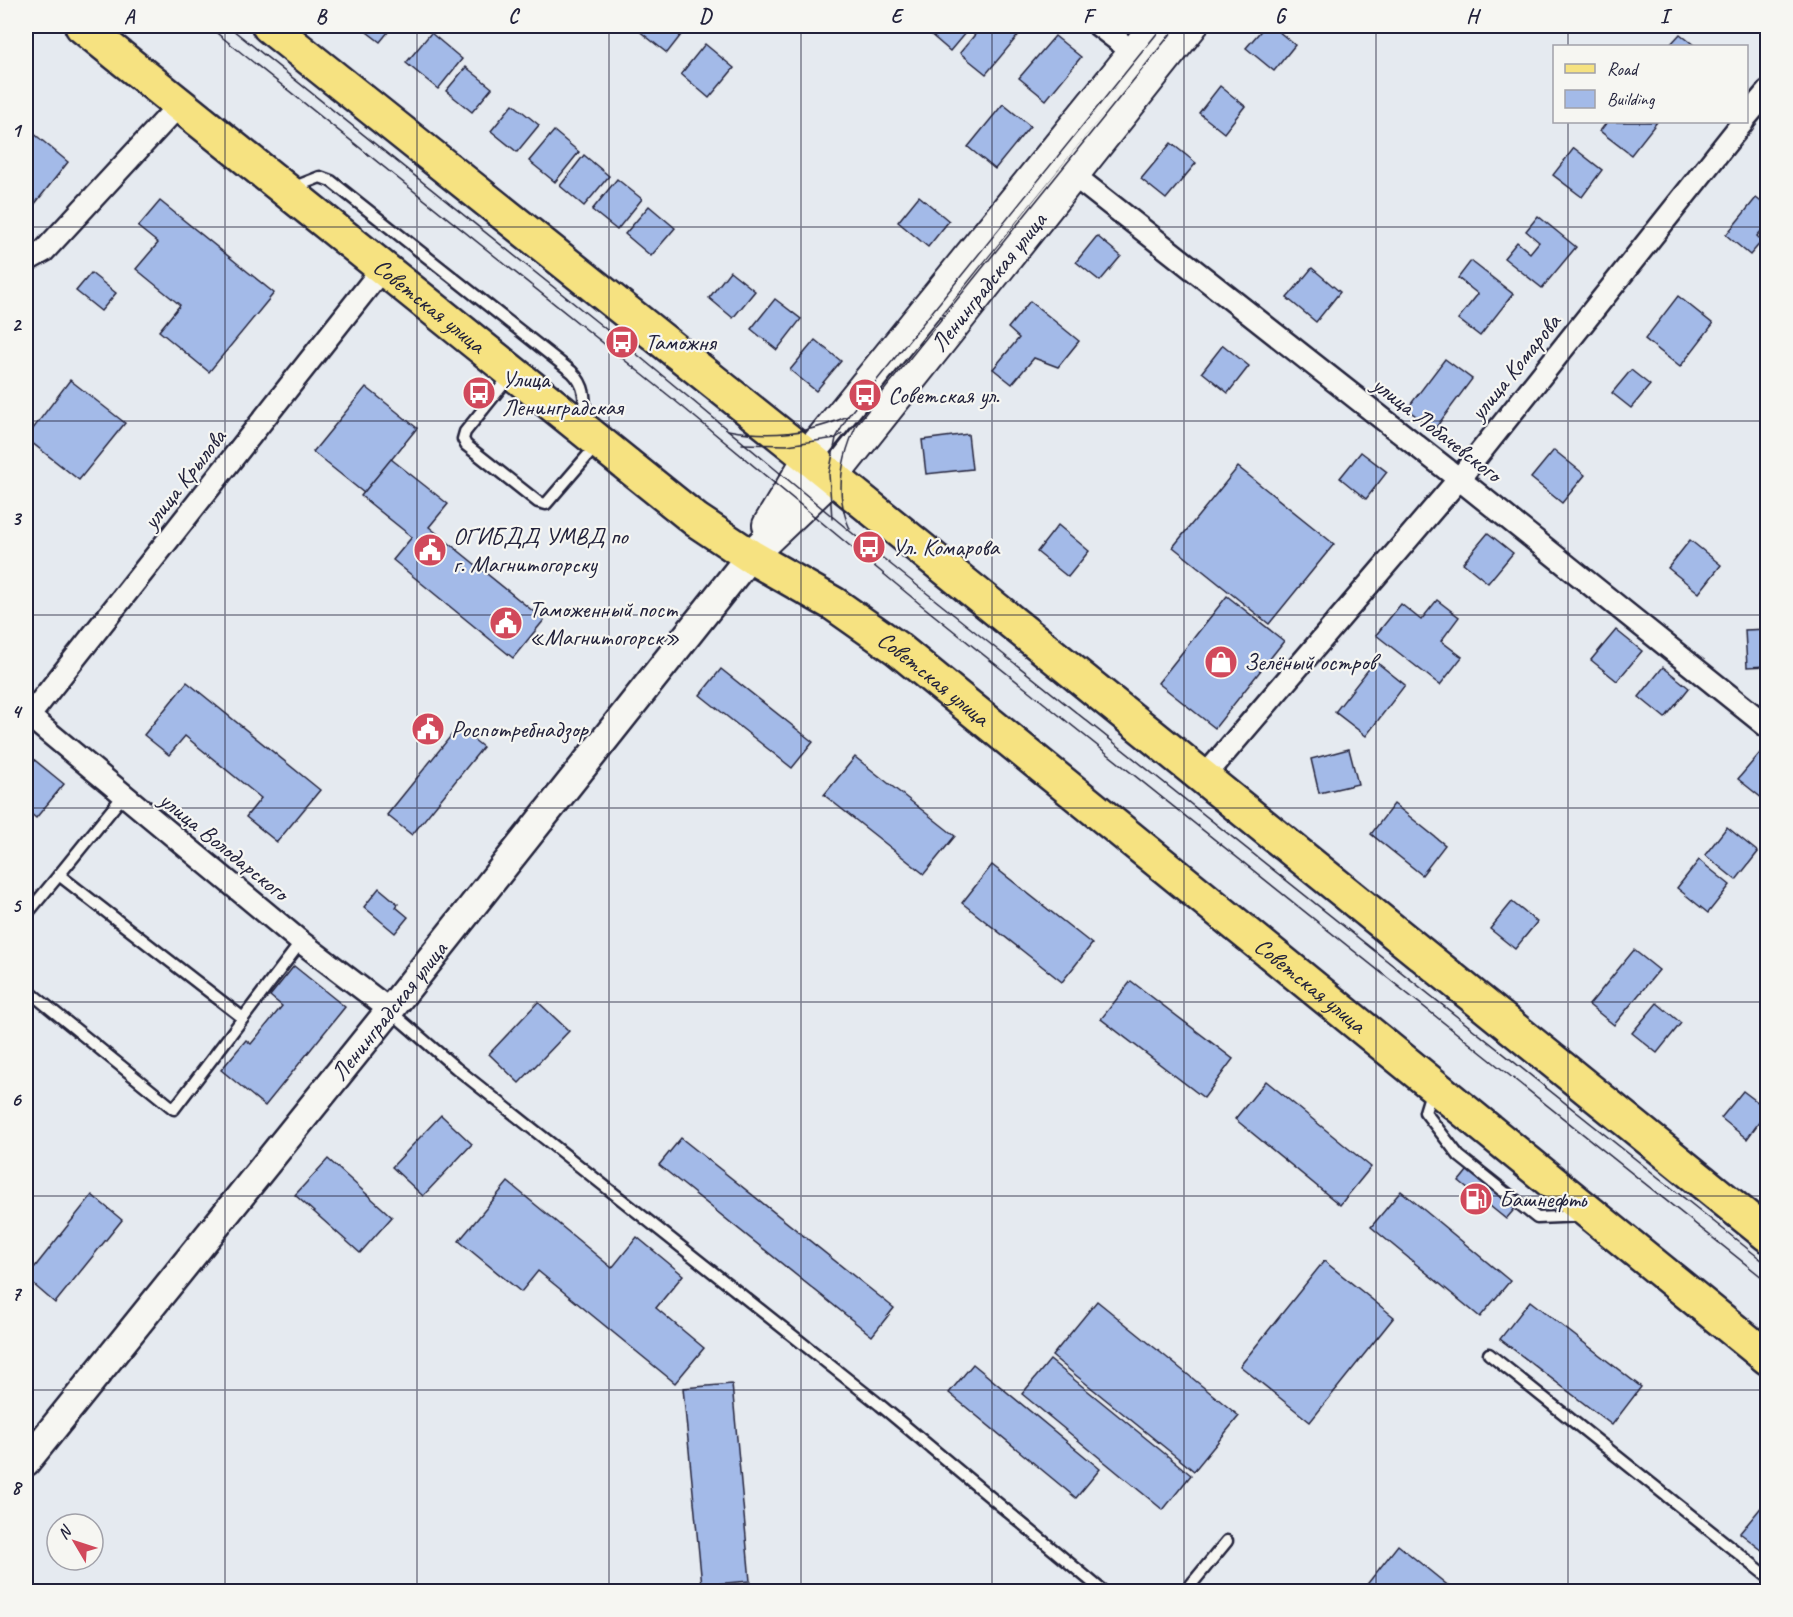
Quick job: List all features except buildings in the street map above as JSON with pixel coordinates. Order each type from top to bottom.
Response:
[{"type":"main road","name":"Советская улица","points":[[82,26],[696,520],[750,556],[834,604],[898,649],[1767,1358]]},
{"type":"main road","points":[[270,26],[1204,777],[1767,1235]]},
{"type":"main road","name":"Ленинградская улица","points":[[750,556],[1155,26]]},
{"type":"main road","name":"Ленинградская улица","points":[[820,467],[1072,174],[1192,26]]},
{"type":"street","points":[[1099,26],[1133,52]]},
{"type":"street","points":[[1748,115],[1767,91]]},
{"type":"street","points":[[26,261],[44,251],[180,105]]},
{"type":"street","name":"улица Комарова","points":[[1204,777],[1459,478],[1742,123]]},
{"type":"street","name":"улица Лобачевского","points":[[1072,174],[1459,478],[1767,727]]},
{"type":"street","name":"улица Крылова","points":[[27,718],[382,269]]},
{"type":"street","name":"Ленинградская улица","points":[[26,1462],[390,1010],[750,556]]},
{"type":"street","name":"улица Володарского","points":[[27,718],[301,942],[390,1010]]},
{"type":"lane","points":[[286,191],[320,177],[331,181],[572,372],[581,382],[591,436],[546,504],[538,502],[466,445],[463,439],[465,432],[513,373]]},
{"type":"lane","points":[[26,915],[123,796]]},
{"type":"lane","points":[[58,875],[243,1018]]},
{"type":"lane","points":[[26,989],[174,1108],[301,942]]},
{"type":"lane","points":[[390,1010],[456,1068],[880,1405],[1104,1592]]},
{"type":"lane","points":[[1489,1354],[1767,1577]]},
{"type":"lane","points":[[1185,1592],[1227,1541]]},
{"type":"tram line","points":[[208,26],[673,399],[920,604],[1768,1282]]},
{"type":"tram line","points":[[228,26],[622,342],[869,547],[1768,1265]]},
{"type":"tram line","points":[[832,519],[829,474],[836,438],[848,416],[1163,26]]},
{"type":"tram line","points":[[850,529],[842,503],[841,489],[847,450],[857,424],[1177,26]]},
{"type":"tram line","points":[[728,430],[759,434],[789,433],[819,427],[848,416]]},
{"type":"tram line","points":[[742,444],[787,445],[836,438],[842,434]]},
{"type":"place","name":"Таможня","points":[[622,342]]},
{"type":"place","name":"Улица Ленинградская","points":[[479,393]]},
{"type":"place","name":"Советская ул.","points":[[865,395]]},
{"type":"place","name":"Ул. Комарова","points":[[869,547]]},
{"type":"place","name":"ОГИБДД УМВД по г. Магнитогорску","points":[[430,550]]},
{"type":"place","name":"Таможенный пост «Магнитогорск»","points":[[506,623]]},
{"type":"place","name":"Зелёный остров","points":[[1221,662]]},
{"type":"place","name":"Роспотребнадзор","points":[[428,729]]},
{"type":"place","name":"Башнефть","points":[[1476,1199]]}]
